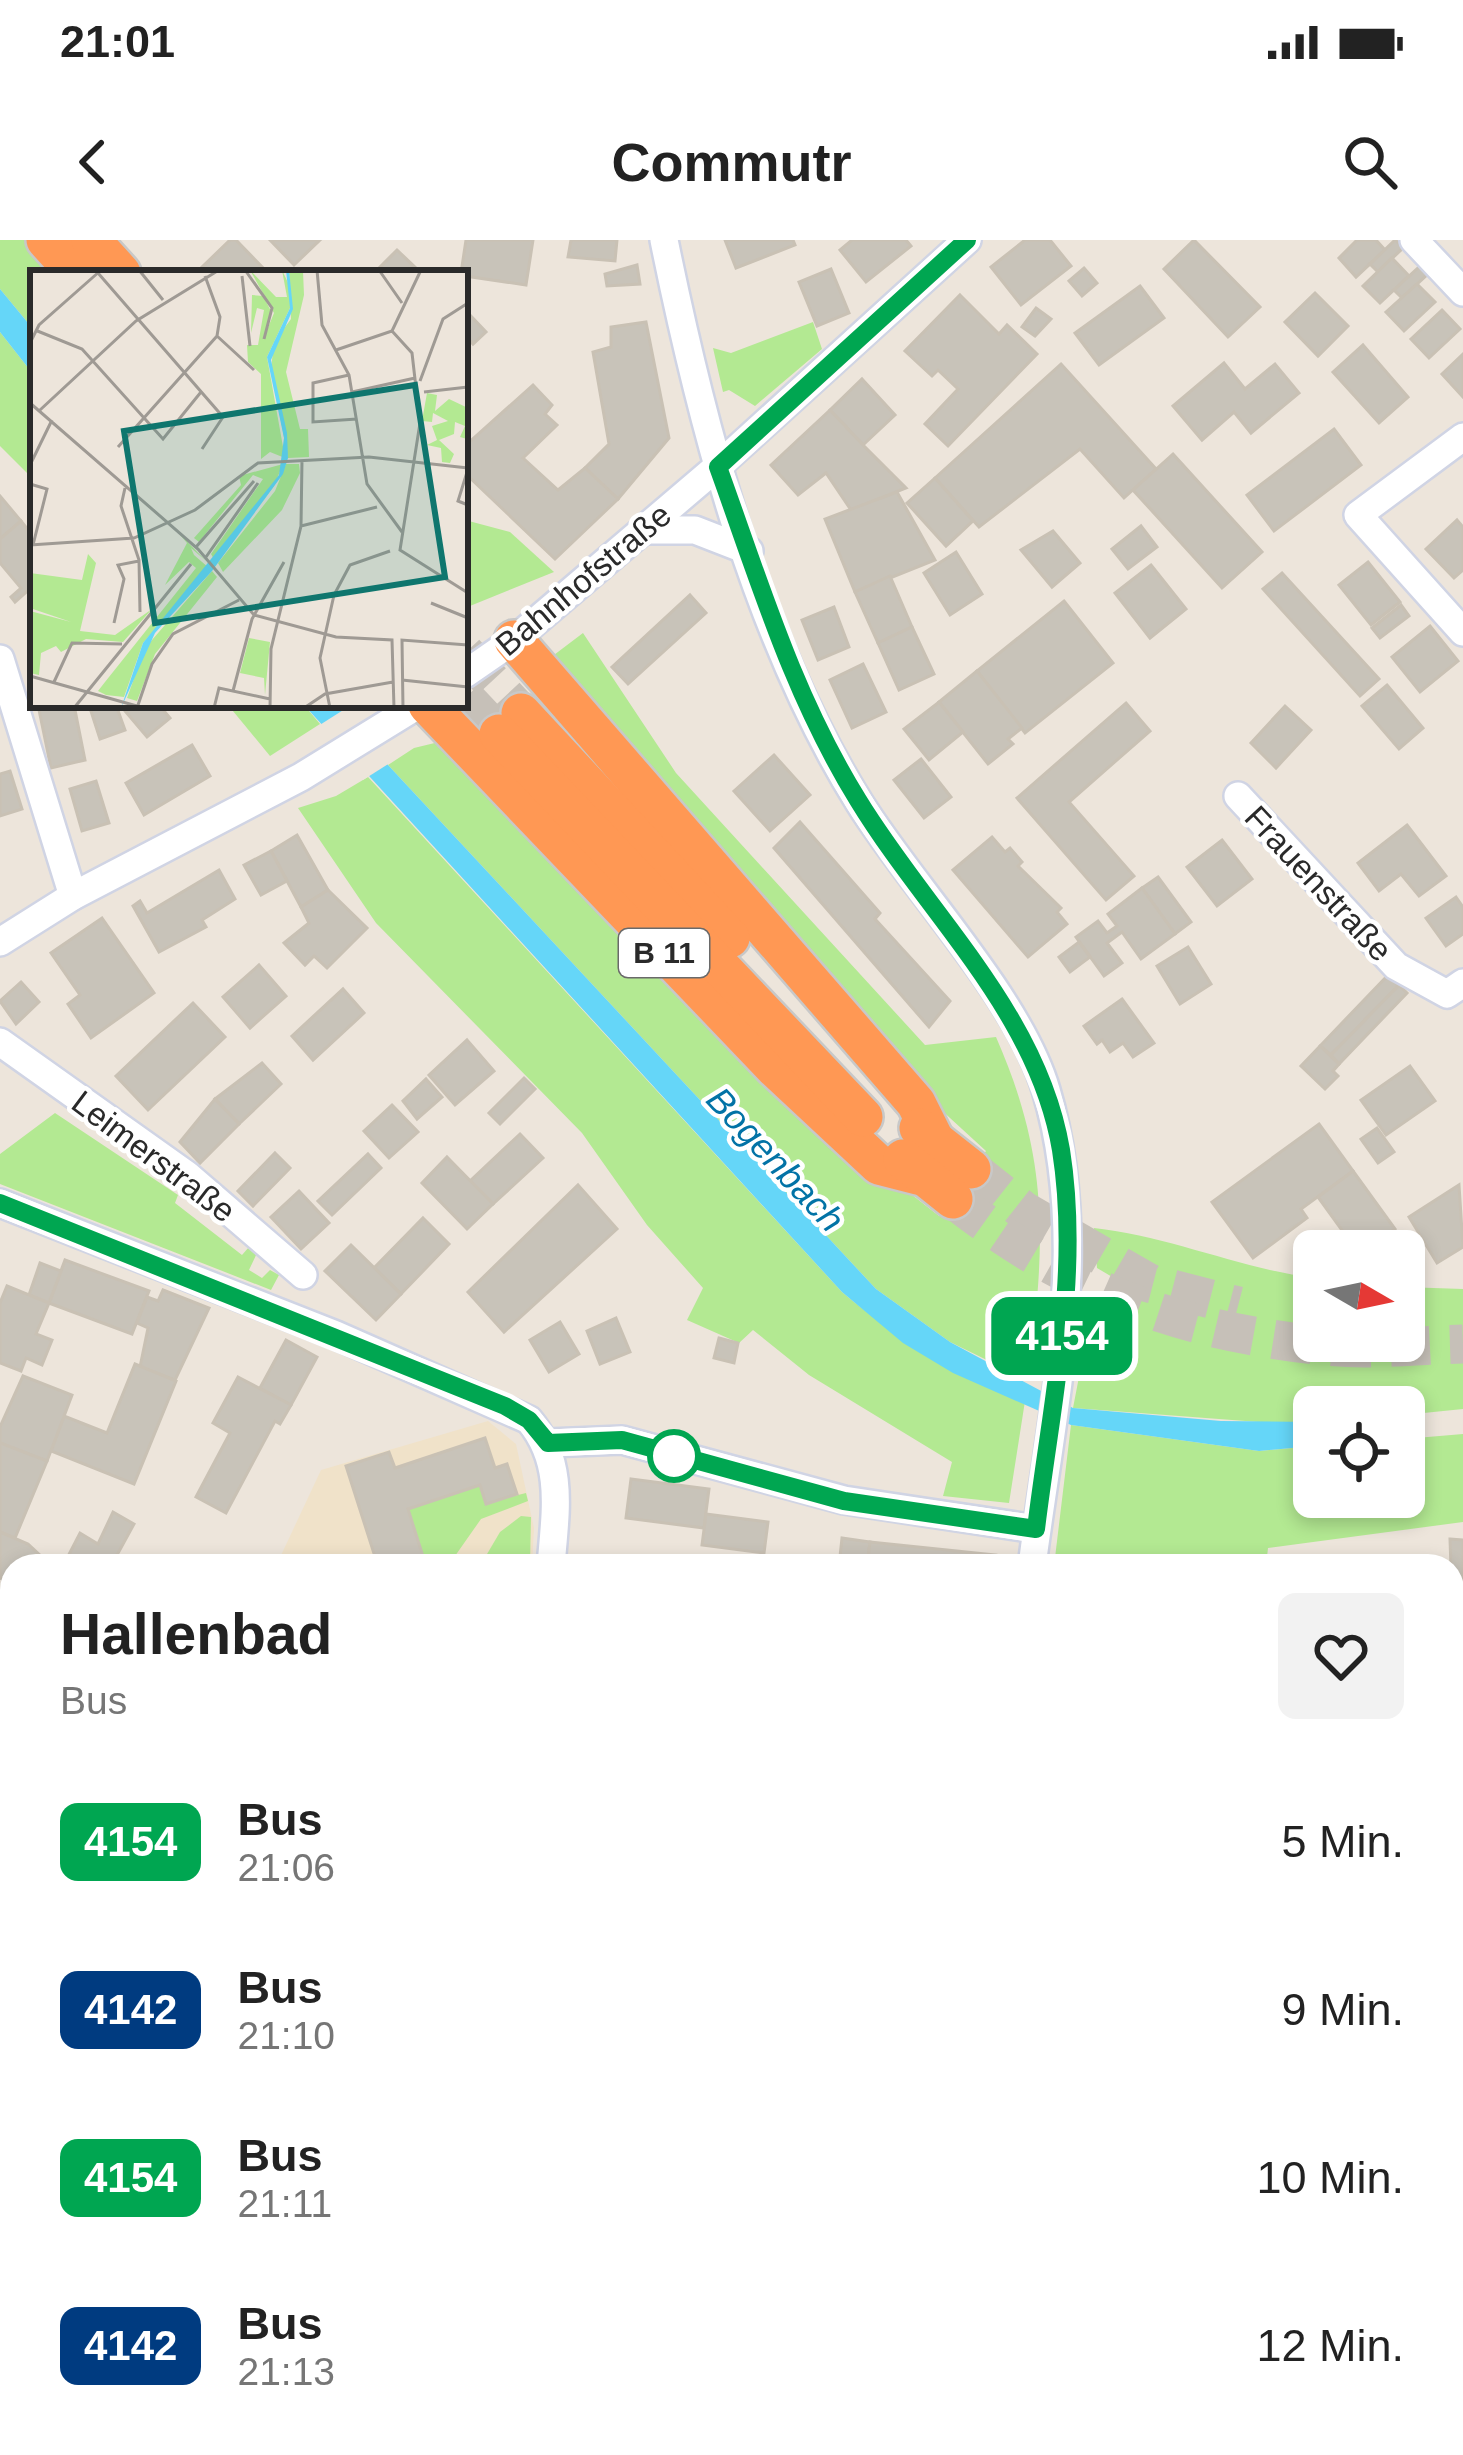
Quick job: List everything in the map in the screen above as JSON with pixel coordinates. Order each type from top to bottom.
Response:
[{"type":"highway","points":[[46,240],[73,270]]},
{"type":"highway","points":[[92,240],[118,270]]},
{"type":"highway","name":"B 11","points":[[514,640],[916,1103],[927,1159]]},
{"type":"highway","name":"B 11","points":[[410,712],[879,1165],[927,1159]]},
{"type":"highway","name":"B 11","points":[[510,723],[927,1159],[962,1184]]},
{"type":"street","points":[[664,240],[718,467],[790,675],[858,800],[1023,1035],[1045,1086],[1066,1199],[1060,1355],[1033,1554]]},
{"type":"street","name":"Bahnhofstraße","points":[[468,672],[514,640],[718,467],[967,240]]},
{"type":"street","points":[[1414,240],[1463,292]]},
{"type":"street","points":[[1463,437],[1358,515],[1463,632]]},
{"type":"street","points":[[643,530],[694,530],[749,551]]},
{"type":"street","points":[[0,659],[73,896]]},
{"type":"street","points":[[0,941],[73,896],[410,712]]},
{"type":"street","name":"Frauenstraße","points":[[1238,796],[1396,966],[1448,994],[1463,983]]},
{"type":"street","name":"Leimerstraße","points":[[0,1042],[187,1175],[303,1276]]},
{"type":"street","points":[[0,1203],[505,1406],[529,1420],[548,1443],[557,1492],[552,1554]]},
{"type":"street","points":[[548,1443],[622,1440],[844,1501],[1036,1529]]},
{"type":"shaded area","points":[[488,1421],[516,1444],[534,1528],[533,1554],[282,1554],[321,1470]]},
{"type":"green space","points":[[0,240],[26,240],[53,270],[30,270],[30,325],[0,289]]},
{"type":"green space","points":[[813,322],[822,349],[755,406],[729,390],[723,392],[713,348],[731,353]]},
{"type":"green space","points":[[0,332],[30,370],[30,476],[0,446]]},
{"type":"green space","points":[[468,521],[510,532],[554,572],[468,607]]},
{"type":"green space","points":[[583,633],[676,773],[925,1045],[996,1037],[1027,1125],[1039,1206],[1038,1288],[1028,1380],[950,1342],[876,1289],[388,765],[414,748],[443,741],[828,1129],[939,1216],[986,1151],[878,1052],[546,661]]},
{"type":"green space","points":[[230,708],[307,708],[320,724],[270,756]]},
{"type":"green space","points":[[368,777],[842,1292],[929,1354],[1025,1401],[1009,1503],[943,1496],[952,1462],[809,1375],[753,1330],[739,1343],[687,1320],[703,1288],[647,1225],[582,1133],[376,923],[298,808],[336,796]]},
{"type":"green space","points":[[55,1113],[178,1195],[175,1203],[242,1255],[249,1247],[257,1253],[249,1270],[262,1278],[270,1270],[279,1275],[271,1290],[0,1184],[0,1154]]},
{"type":"green space","points":[[1094,1228],[1293,1274],[1293,1362],[1425,1362],[1425,1288],[1463,1289],[1463,1409],[1425,1413],[1425,1386],[1293,1386],[1293,1423],[1285,1424],[1073,1408],[1089,1325],[1135,1303],[1136,1291],[1097,1268]]},
{"type":"green space","points":[[1071,1425],[1259,1451],[1293,1448],[1293,1518],[1425,1518],[1425,1437],[1463,1434],[1463,1522],[1268,1548],[1267,1554],[1055,1554]]},
{"type":"green space","points":[[480,1485],[486,1503],[526,1493],[528,1501],[481,1519],[456,1554],[422,1554],[408,1509]]},
{"type":"green space","points":[[521,1516],[531,1517],[530,1554],[487,1554],[500,1532]]},
{"type":"water","points":[[0,289],[30,325],[30,370],[0,332]]},
{"type":"water","points":[[307,708],[341,708],[388,765],[876,1289],[950,1342],[1073,1408],[1221,1421],[1293,1422],[1293,1448],[1259,1451],[1071,1425],[953,1373],[903,1343],[842,1292]]},
{"type":"pier","points":[[349,708],[393,761],[363,780],[315,728]]},
{"type":"building","points":[[230,240],[236,240],[265,270],[203,270]]},
{"type":"building","points":[[270,240],[320,240],[294,265]]},
{"type":"building","points":[[466,240],[533,240],[526,285],[468,276],[468,270],[461,270]]},
{"type":"building","points":[[571,240],[617,240],[615,261],[568,257]]},
{"type":"building","points":[[725,240],[793,240],[795,245],[736,268]]},
{"type":"building","points":[[852,240],[906,240],[911,246],[866,282],[840,250]]},
{"type":"building","points":[[1025,240],[1050,240],[1071,266],[1021,305],[991,267]]},
{"type":"building","points":[[1194,240],[1260,307],[1228,337],[1164,269]]},
{"type":"building","points":[[1357,240],[1376,240],[1385,250],[1356,277],[1339,258]]},
{"type":"building","points":[[1395,240],[1404,247],[1378,272],[1370,264]]},
{"type":"building","points":[[397,250],[418,270],[377,270]]},
{"type":"building","points":[[1392,258],[1409,276],[1380,303],[1363,286]]},
{"type":"building","points":[[637,265],[640,284],[607,286],[605,274]]},
{"type":"building","points":[[1420,266],[1428,274],[1402,298],[1394,290]]},
{"type":"building","points":[[1084,268],[1097,283],[1082,296],[1069,281]]},
{"type":"building","points":[[831,269],[849,313],[817,326],[799,282]]},
{"type":"building","points":[[1417,284],[1435,302],[1404,331],[1386,312]]},
{"type":"building","points":[[1140,286],[1164,318],[1099,365],[1075,333]]},
{"type":"building","points":[[1315,293],[1348,326],[1318,356],[1285,322]]},
{"type":"building","points":[[960,295],[999,334],[1007,325],[1037,354],[948,446],[925,424],[958,389],[938,370],[932,376],[905,351]]},
{"type":"building","points":[[1036,308],[1051,319],[1035,336],[1022,327]]},
{"type":"building","points":[[1442,310],[1460,329],[1429,358],[1411,339]]},
{"type":"building","points":[[469,314],[486,332],[473,344],[468,338]]},
{"type":"building","points":[[646,322],[669,438],[618,499],[585,468],[609,444],[593,352],[611,347],[611,327]]},
{"type":"building","points":[[1363,345],[1408,397],[1379,423],[1333,372]]},
{"type":"building","points":[[1463,354],[1463,397],[1442,374]]},
{"type":"building","points":[[1224,363],[1245,389],[1275,364],[1299,393],[1251,433],[1234,412],[1202,440],[1173,406]]},
{"type":"building","points":[[1061,364],[1156,469],[1124,498],[1080,449],[979,527],[935,478]]},
{"type":"building","points":[[862,379],[895,415],[863,445],[830,410]]},
{"type":"building","points":[[533,385],[552,405],[545,414],[557,425],[523,458],[558,490],[585,468],[618,499],[555,559],[468,476],[468,443]]},
{"type":"building","points":[[830,410],[906,488],[851,510],[826,473],[798,495],[771,465]]},
{"type":"building","points":[[1334,429],[1361,465],[1274,531],[1247,495]]},
{"type":"building","points":[[1173,454],[1262,552],[1222,588],[1133,490]]},
{"type":"building","points":[[935,478],[973,521],[946,546],[907,503]]},
{"type":"building","points":[[897,492],[935,560],[855,592],[825,519]]},
{"type":"building","points":[[0,496],[21,521],[0,539]]},
{"type":"building","points":[[1457,520],[1463,527],[1463,570],[1454,578],[1426,549]]},
{"type":"building","points":[[21,521],[30,532],[30,589],[15,602],[11,597],[21,588],[0,563],[0,539]]},
{"type":"building","points":[[1141,526],[1157,547],[1128,569],[1112,549]]},
{"type":"building","points":[[1053,531],[1080,563],[1052,587],[1021,550]]},
{"type":"building","points":[[956,552],[982,594],[950,615],[924,573]]},
{"type":"building","points":[[1368,562],[1400,602],[1371,625],[1339,585]]},
{"type":"building","points":[[1151,565],[1186,609],[1150,638],[1115,593]]},
{"type":"building","points":[[1282,573],[1379,679],[1360,696],[1263,589]]},
{"type":"building","points":[[890,576],[912,627],[878,643],[855,592]]},
{"type":"building","points":[[690,595],[706,613],[628,684],[612,667]]},
{"type":"building","points":[[1064,601],[1113,663],[1025,733],[977,671]]},
{"type":"building","points":[[1401,605],[1409,616],[1380,638],[1372,628]]},
{"type":"building","points":[[834,607],[849,647],[818,660],[802,620]]},
{"type":"building","points":[[1430,626],[1458,661],[1420,692],[1392,657]]},
{"type":"building","points":[[912,627],[934,674],[899,690],[878,643]]},
{"type":"building","points":[[863,664],[886,712],[852,728],[830,680]]},
{"type":"building","points":[[977,671],[1022,728],[1008,739],[1013,744],[988,764],[939,702]]},
{"type":"building","points":[[1387,685],[1423,728],[1399,749],[1362,706]]},
{"type":"building","points":[[939,702],[963,732],[929,760],[904,729]]},
{"type":"building","points":[[1126,703],[1150,731],[1069,802],[1134,876],[1106,900],[1017,798]]},
{"type":"building","points":[[1285,706],[1311,730],[1276,768],[1251,743]]},
{"type":"building","points":[[39,708],[75,708],[85,760],[51,768]]},
{"type":"building","points":[[90,708],[117,708],[125,730],[100,739]]},
{"type":"building","points":[[123,708],[162,708],[170,718],[147,737]]},
{"type":"building","points":[[192,745],[210,776],[144,815],[126,783]]},
{"type":"building","points":[[774,755],[810,795],[770,831],[734,791]]},
{"type":"building","points":[[921,759],[951,797],[924,818],[894,780]]},
{"type":"building","points":[[10,771],[22,809],[0,816],[0,774]]},
{"type":"building","points":[[96,781],[109,823],[82,831],[70,789]]},
{"type":"building","points":[[800,822],[880,913],[875,919],[950,1001],[929,1027],[774,848]]},
{"type":"building","points":[[1407,825],[1446,876],[1419,896],[1401,874],[1379,891],[1358,863]]},
{"type":"building","points":[[297,835],[328,890],[301,907],[271,851]]},
{"type":"building","points":[[992,837],[1005,852],[1010,848],[1022,862],[1018,866],[1061,908],[1057,912],[1067,924],[1028,957],[953,870]]},
{"type":"building","points":[[1222,840],[1252,879],[1217,906],[1187,867]]},
{"type":"building","points":[[271,851],[287,881],[261,895],[244,865]]},
{"type":"building","points":[[219,870],[235,899],[202,920],[206,927],[159,952],[133,906],[140,901],[147,913]]},
{"type":"building","points":[[1158,877],[1191,922],[1175,934],[1142,888]]},
{"type":"building","points":[[1142,888],[1175,934],[1141,959],[1122,932],[1107,943],[1122,963],[1104,976],[1076,937],[1098,921],[1107,933],[1117,926],[1108,914]]},
{"type":"building","points":[[328,890],[367,928],[327,968],[314,956],[305,965],[284,943],[309,923],[301,907]]},
{"type":"building","points":[[1456,897],[1463,907],[1463,934],[1446,946],[1426,918]]},
{"type":"building","points":[[102,918],[154,993],[91,1038],[68,1004],[80,995],[51,953]]},
{"type":"building","points":[[1079,942],[1090,957],[1070,972],[1059,957]]},
{"type":"building","points":[[1188,947],[1211,984],[1180,1004],[1157,966]]},
{"type":"building","points":[[259,965],[286,996],[250,1028],[223,997]]},
{"type":"building","points":[[1388,975],[1399,985],[1331,1055],[1320,1046]]},
{"type":"building","points":[[21,982],[39,1002],[16,1024],[0,1001]]},
{"type":"building","points":[[1399,985],[1407,993],[1339,1064],[1331,1055]]},
{"type":"building","points":[[343,989],[364,1013],[313,1060],[292,1036]]},
{"type":"building","points":[[1122,999],[1154,1043],[1133,1057],[1123,1043],[1110,1052],[1102,1040],[1097,1044],[1084,1026]]},
{"type":"building","points":[[193,1003],[225,1037],[148,1110],[116,1076]]},
{"type":"building","points":[[467,1040],[494,1071],[455,1105],[429,1075]]},
{"type":"building","points":[[1320,1046],[1339,1064],[1333,1071],[1338,1076],[1325,1089],[1301,1066]]},
{"type":"building","points":[[262,1063],[281,1084],[239,1124],[215,1099]]},
{"type":"building","points":[[1410,1066],[1435,1101],[1386,1135],[1361,1100]]},
{"type":"building","points":[[524,1078],[535,1089],[500,1124],[489,1113]]},
{"type":"building","points":[[426,1079],[442,1097],[417,1119],[403,1101]]},
{"type":"building","points":[[215,1099],[239,1124],[200,1163],[180,1142]]},
{"type":"building","points":[[392,1105],[418,1132],[389,1158],[364,1131]]},
{"type":"building","points":[[1319,1124],[1353,1171],[1301,1209],[1307,1218],[1253,1258],[1212,1202]]},
{"type":"building","points":[[1377,1128],[1394,1152],[1378,1163],[1361,1139]]},
{"type":"building","points":[[520,1134],[543,1158],[493,1204],[470,1181]]},
{"type":"building","points":[[275,1153],[290,1168],[253,1206],[238,1191]]},
{"type":"building","points":[[368,1154],[381,1168],[332,1215],[318,1201]]},
{"type":"building","points":[[447,1157],[493,1204],[467,1229],[422,1183]]},
{"type":"building","points":[[1353,1171],[1395,1229],[1342,1230],[1318,1197]]},
{"type":"building","points":[[578,1185],[617,1229],[504,1332],[468,1292]]},
{"type":"building","points":[[1459,1185],[1463,1247],[1437,1263],[1425,1243],[1425,1230],[1417,1230],[1409,1217]]},
{"type":"building","points":[[299,1191],[329,1223],[301,1249],[271,1217]]},
{"type":"building","points":[[423,1218],[449,1244],[401,1294],[374,1268]]},
{"type":"building","points":[[351,1245],[401,1294],[376,1320],[325,1271]]},
{"type":"building","points":[[65,1260],[149,1291],[132,1334],[49,1303]]},
{"type":"building","points":[[40,1263],[61,1271],[49,1303],[29,1295]]},
{"type":"building","points":[[7,1286],[49,1303],[36,1334],[52,1340],[42,1365],[26,1358],[21,1371],[0,1363],[0,1303]]},
{"type":"building","points":[[163,1290],[209,1308],[175,1380],[140,1367],[148,1328],[137,1323],[147,1297],[158,1301]]},
{"type":"building","points":[[616,1318],[630,1352],[600,1364],[587,1331]]},
{"type":"building","points":[[560,1322],[579,1354],[549,1372],[530,1340]]},
{"type":"building","points":[[719,1338],[738,1343],[734,1363],[714,1358]]},
{"type":"building","points":[[286,1340],[317,1357],[291,1405],[260,1388]]},
{"type":"building","points":[[135,1364],[176,1381],[134,1484],[51,1451],[64,1416],[107,1433]]},
{"type":"building","points":[[23,1376],[72,1395],[47,1461],[0,1443],[0,1427]]},
{"type":"building","points":[[238,1377],[291,1405],[280,1424],[275,1421],[226,1513],[196,1497],[230,1433],[213,1423]]},
{"type":"building","points":[[485,1438],[495,1468],[507,1464],[517,1494],[486,1504],[480,1485],[408,1509],[422,1554],[374,1554],[346,1466],[389,1452],[395,1468]]},
{"type":"building","points":[[0,1443],[47,1461],[15,1538],[0,1532]]},
{"type":"building","points":[[631,1479],[709,1489],[704,1528],[626,1518]]},
{"type":"building","points":[[113,1512],[134,1524],[118,1554],[69,1554],[80,1533],[98,1544]]},
{"type":"building","points":[[706,1514],[768,1522],[764,1553],[702,1545]]},
{"type":"building","points":[[0,1532],[39,1554],[0,1554]]},
{"type":"building","points":[[842,1538],[870,1542],[868,1554],[840,1554]]},
{"type":"building","points":[[1450,1539],[1463,1540],[1463,1554],[1451,1554]]},
{"type":"building","points":[[870,1542],[986,1554],[868,1554]]},
{"type":"tunnel","points":[[468,656],[521,713]]},
{"type":"tunnel","points":[[468,701],[499,734]]},
{"type":"tunnel","points":[[971,1169],[1024,1211],[1149,1283],[1238,1306]]},
{"type":"tunnel","points":[[953,1199],[996,1231],[1083,1282],[1173,1317],[1221,1330],[1325,1346],[1463,1344]]},
{"type":"bus line","name":"4154","points":[[0,1203],[505,1406],[529,1420],[548,1443],[622,1440],[844,1501],[1036,1529],[1066,1289],[1066,1199],[1045,1086],[1023,1035],[858,800],[790,675],[718,467],[967,240]]},
{"type":"water label","name":"Bogenbach","points":[[776,1159]]}]
